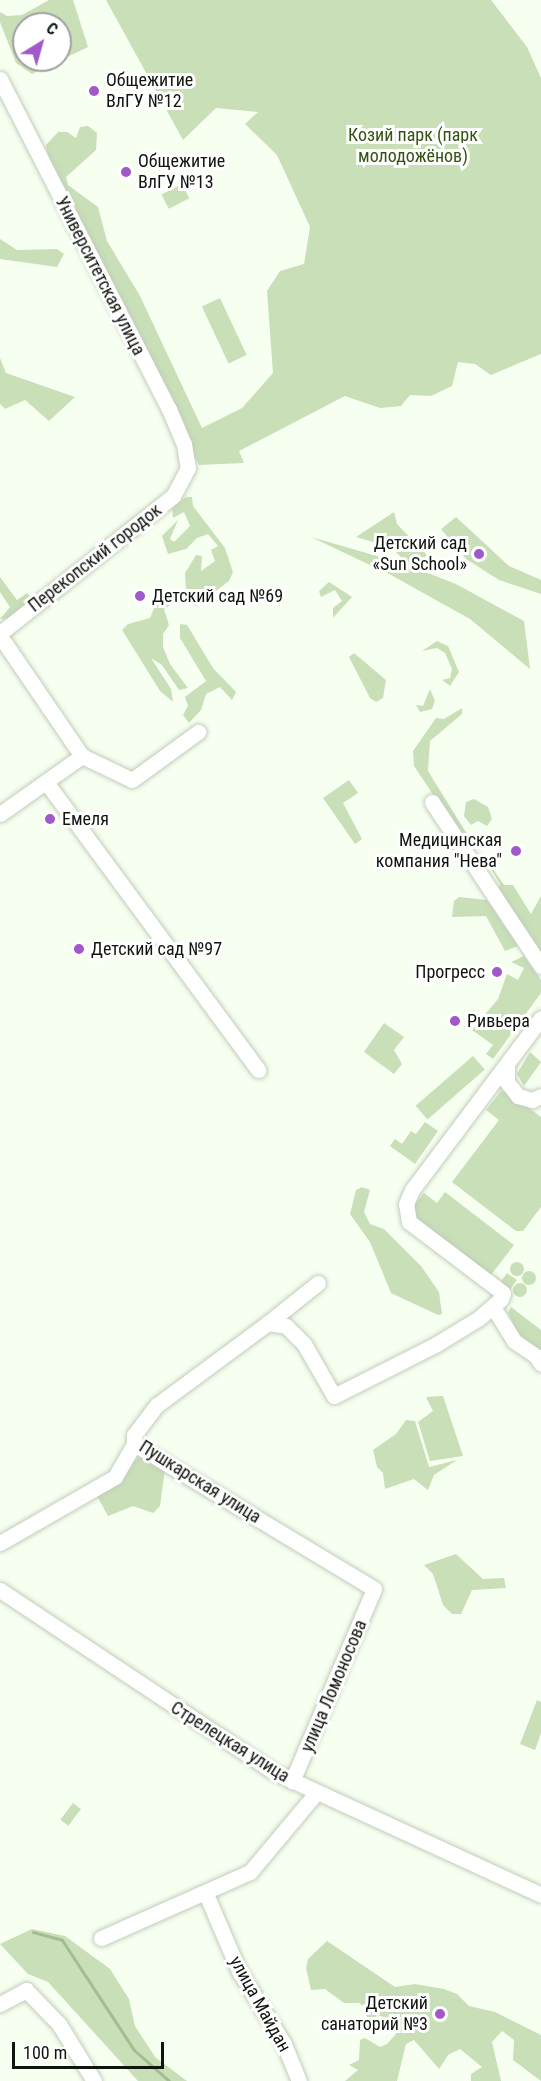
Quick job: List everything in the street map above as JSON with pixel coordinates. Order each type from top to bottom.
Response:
[{"type":"street","name":"Университетская улица","points":[[0,79],[169,409],[184,444],[188,468],[184,477]]},
{"type":"street","name":"Перекопский городок","points":[[82,756],[0,634],[143,523],[173,496],[184,477]]},
{"type":"street","points":[[0,814],[82,756],[132,780],[198,732]]},
{"type":"street","points":[[46,782],[258,1070]]},
{"type":"street","points":[[432,802],[541,966]]},
{"type":"street","points":[[268,1323],[286,1326],[304,1344],[334,1396],[435,1345],[493,1307],[503,1293],[409,1222],[406,1204],[412,1190],[541,1018]]},
{"type":"street","points":[[507,1066],[507,1082],[518,1096],[532,1100],[541,1096]]},
{"type":"street","name":"Пушкарская улица","points":[[318,1283],[157,1405],[134,1435],[134,1444],[374,1590]]},
{"type":"street","points":[[493,1307],[514,1341],[536,1356],[541,1365]]},
{"type":"street","points":[[0,1543],[115,1477],[134,1444]]},
{"type":"street","name":"Стрелецкая улица","points":[[0,1590],[172,1706],[292,1781],[541,1895]]},
{"type":"street","name":"улица Ломоносова","points":[[292,1781],[374,1590]]},
{"type":"street","points":[[101,1938],[206,1894],[250,1872],[317,1792]]},
{"type":"street","name":"улица Майдан","points":[[206,1894],[239,1971],[284,2044],[299,2081]]},
{"type":"street","points":[[0,2004],[26,1990],[59,2024],[94,2081]]},
{"type":"green space","points":[[49,0],[73,0],[88,47],[72,55],[72,12],[27,12]]},
{"type":"green space","name":"Козий парк (парк молодожёнов)","points":[[106,0],[491,0],[527,47],[541,78],[541,354],[491,375],[475,364],[458,362],[452,386],[431,396],[410,395],[401,406],[380,408],[345,396],[239,451],[244,463],[199,465],[50,164],[46,145],[58,132],[67,132],[76,138],[80,127],[88,126],[97,133],[96,150],[66,177],[68,185],[98,207],[107,241],[140,296],[202,428],[242,408],[273,373],[267,291],[280,271],[304,264],[310,227],[277,155],[245,124],[258,112],[216,108],[183,140]]},
{"type":"green space","points":[[0,12],[12,16],[12,53],[0,22]]},
{"type":"green space","points":[[182,184],[189,198],[169,209],[162,194]]},
{"type":"green space","points":[[0,239],[17,250],[57,249],[64,254],[57,267],[0,259]]},
{"type":"green space","points":[[220,298],[247,355],[228,364],[202,306]]},
{"type":"green space","points":[[0,358],[6,373],[75,397],[49,421],[25,400],[5,409],[0,404]]},
{"type":"green space","points":[[186,497],[192,497],[193,506],[225,548],[233,572],[229,581],[196,606],[181,598],[164,609],[169,625],[163,634],[163,647],[170,664],[188,688],[179,690],[162,665],[151,658],[171,689],[173,702],[160,691],[122,630],[128,624],[150,618],[155,606],[186,591],[185,573],[196,555],[202,556],[201,571],[215,561],[211,550],[218,546],[208,534],[197,538],[186,549],[168,554],[162,536],[178,520],[170,539],[174,542],[190,526],[184,512],[173,518],[172,507]]},
{"type":"green space","points":[[394,512],[397,524],[427,555],[415,568],[456,584],[524,621],[530,669],[470,619],[391,575],[311,537],[408,565],[383,538],[377,543],[356,537]]},
{"type":"green space","name":"Детский сад «Sun School»","points":[[456,517],[509,566],[541,580],[541,594],[499,580],[466,559],[441,529]]},
{"type":"green space","points":[[0,577],[17,600],[27,593],[33,600],[8,619],[0,619],[10,607],[0,592]]},
{"type":"green space","points":[[329,582],[352,597],[333,618],[333,608],[342,601],[335,590],[321,597],[319,591]]},
{"type":"green space","points":[[180,624],[187,625],[213,668],[236,692],[232,700],[220,687],[206,694],[201,710],[189,723],[183,715],[188,706],[185,697],[206,681],[180,638]]},
{"type":"green space","points":[[437,641],[448,646],[459,672],[450,686],[442,680],[450,678],[452,669],[445,653],[437,648],[422,651]]},
{"type":"green space","points":[[354,653],[386,680],[383,698],[376,702],[370,698],[349,657]]},
{"type":"green space","points":[[430,689],[435,701],[432,709],[420,712],[416,705],[423,706]]},
{"type":"green space","points":[[462,708],[462,714],[430,741],[428,771],[470,839],[465,843],[414,766],[413,751],[436,718],[444,719]]},
{"type":"green space","points":[[349,780],[358,793],[343,803],[362,839],[355,844],[323,798]]},
{"type":"green space","points":[[474,799],[488,807],[492,819],[487,826],[478,821],[471,825],[464,816],[466,802]]},
{"type":"green space","points":[[479,849],[504,885],[513,885],[531,914],[541,896],[541,957],[498,890],[500,884]]},
{"type":"green space","points":[[459,897],[487,900],[518,946],[505,951],[486,916],[452,917],[454,901]]},
{"type":"green space","points":[[524,956],[541,980],[541,993],[493,1059],[486,1054],[493,1045],[472,1030],[498,999],[507,974],[518,980],[524,968],[511,962]]},
{"type":"green space","points":[[384,1023],[404,1037],[394,1050],[402,1064],[394,1074],[364,1052]]},
{"type":"green space","points":[[530,1052],[541,1062],[524,1086],[517,1074]]},
{"type":"green space","points":[[473,1056],[485,1070],[427,1119],[416,1106]]},
{"type":"green space","points":[[501,1091],[509,1093],[541,1117],[541,1207],[523,1231],[516,1231],[452,1182],[499,1120],[486,1110]]},
{"type":"green space","points":[[425,1122],[438,1131],[415,1164],[390,1146],[395,1139],[402,1144],[411,1131],[416,1134]]},
{"type":"green space","points":[[362,1187],[370,1190],[364,1212],[370,1224],[384,1229],[421,1266],[439,1292],[442,1314],[438,1315],[391,1293],[370,1242],[350,1214],[356,1190]]},
{"type":"green space","points":[[445,1192],[514,1245],[490,1276],[416,1222],[414,1205],[424,1193],[437,1203]]},
{"type":"green space","points":[[514,1262],[520,1262],[524,1269],[520,1276],[514,1276],[510,1272],[510,1266]]},
{"type":"green space","points":[[529,1271],[534,1273],[536,1278],[534,1283],[529,1285],[524,1283],[522,1278],[524,1273]]},
{"type":"green space","points":[[507,1273],[517,1280],[510,1290],[500,1283]]},
{"type":"green space","points":[[517,1283],[523,1283],[527,1290],[523,1297],[517,1297],[513,1293],[513,1287]]},
{"type":"green space","points":[[511,1307],[541,1330],[541,1353],[521,1338],[508,1313]]},
{"type":"green space","points":[[443,1396],[463,1456],[430,1461],[418,1422],[433,1411],[426,1397]]},
{"type":"green space","points":[[406,1420],[415,1421],[429,1467],[457,1460],[434,1475],[428,1490],[414,1479],[385,1489],[383,1473],[377,1467],[373,1450],[396,1434]]},
{"type":"green space","points":[[139,1457],[165,1469],[160,1506],[153,1513],[133,1506],[108,1516],[97,1496]]},
{"type":"green space","points":[[456,1554],[483,1579],[504,1578],[506,1588],[472,1590],[461,1614],[452,1614],[443,1605],[433,1574],[424,1565]]},
{"type":"green space","points":[[537,1700],[541,1702],[541,1733],[535,1750],[520,1744]]},
{"type":"green space","points":[[73,1803],[81,1809],[68,1826],[60,1820]]},
{"type":"green space","points":[[32,1929],[65,1936],[110,1969],[129,1999],[135,2026],[155,2057],[187,2081],[138,2081],[48,1982],[28,1974],[0,1944]]},
{"type":"green space","points":[[327,1941],[395,1987],[415,1984],[444,1989],[457,1994],[469,2006],[495,2012],[541,2035],[541,2081],[513,2060],[514,2040],[502,2031],[492,2042],[501,2081],[471,2081],[471,2074],[482,2067],[460,2049],[448,2055],[439,2069],[414,2040],[406,2044],[397,2081],[345,2081],[358,2070],[349,2065],[359,2060],[360,2040],[365,2038],[380,2047],[387,2044],[396,2034],[395,2020],[377,2015],[368,2028],[357,2031],[354,2025],[367,2018],[366,2008],[359,2003],[344,2003],[325,1989],[311,1990],[306,1968],[308,1959]]},
{"type":"waterway","points":[[33,1932],[62,1940],[134,2050],[169,2081]]},
{"type":"place","name":"Общежитие ВлГУ №12","points":[[94,91]]},
{"type":"place","name":"Общежитие ВлГУ №13","points":[[126,172]]},
{"type":"place","name":"Детский сад «Sun School»","points":[[479,554]]},
{"type":"place","name":"Детский сад №69","points":[[140,596]]},
{"type":"place","name":"Емеля","points":[[50,819]]},
{"type":"place","name":"Медицинская компания \"Нева\"","points":[[516,851]]},
{"type":"place","name":"Детский сад №97","points":[[79,949]]},
{"type":"place","name":"Прогресс","points":[[497,972]]},
{"type":"place","name":"Ривьера","points":[[455,1021]]},
{"type":"place","name":"Детский санаторий №3","points":[[440,2014]]}]
